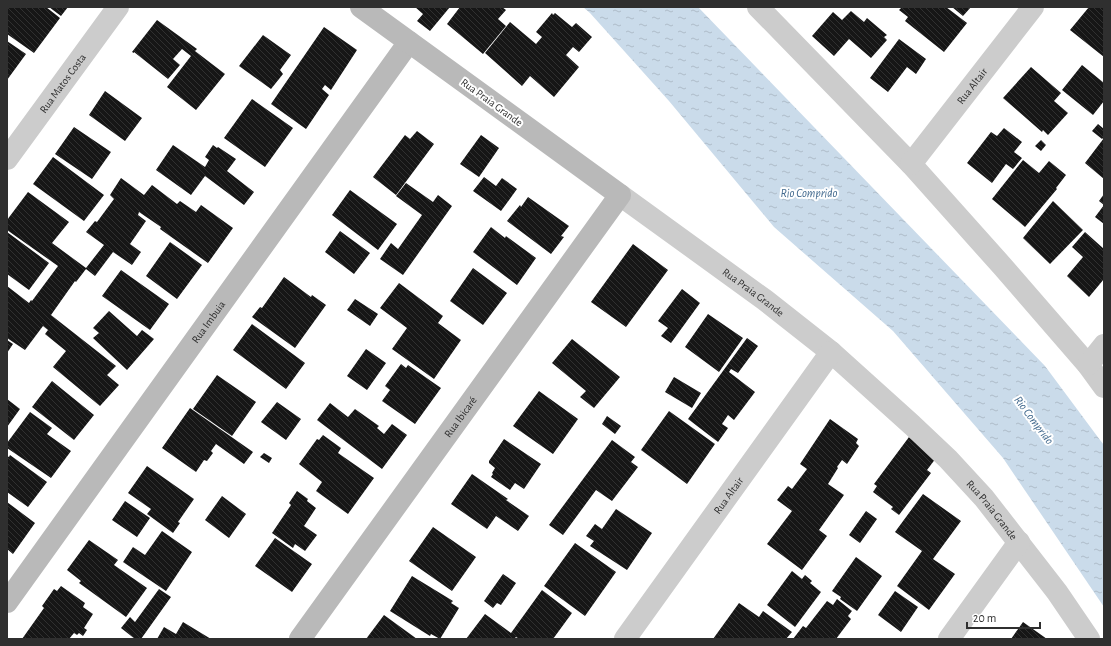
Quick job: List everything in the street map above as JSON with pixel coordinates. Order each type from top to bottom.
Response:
[{"type":"street","name":"Rua Matos Costa","points":[[7,159],[118,7]]},
{"type":"street","name":"Rua Praia Grande","points":[[361,7],[766,300],[831,352],[948,459],[984,498],[1057,592],[1089,639]]},
{"type":"street","points":[[758,7],[911,164],[1003,267],[1088,366],[1104,387]]},
{"type":"street","name":"Rua Altair","points":[[911,164],[1033,7]]},
{"type":"street","name":"Rua Imbuia","points":[[7,602],[409,42]]},
{"type":"street","name":"Rua Ibicaré","points":[[300,639],[620,195]]},
{"type":"street","points":[[1088,366],[1104,345]]},
{"type":"street","name":"Rua Altair","points":[[625,639],[831,352]]},
{"type":"street","points":[[949,639],[1019,542]]},
{"type":"water","name":"Rio Comprido","points":[[583,7],[698,7],[1045,366],[1104,445],[1104,607],[1003,458],[893,331],[774,227],[669,101]]},
{"type":"building","points":[[7,7],[46,7],[60,18],[34,53],[7,34]]},
{"type":"building","points":[[49,7],[68,7],[61,16]]},
{"type":"building","points":[[415,7],[450,7],[430,31],[417,21],[423,14]]},
{"type":"building","points":[[460,7],[502,7],[506,10],[498,19],[506,26],[483,54],[447,24]]},
{"type":"building","points":[[902,7],[946,7],[967,23],[944,52],[905,21],[908,17],[899,10]]},
{"type":"building","points":[[952,7],[971,7],[963,16]]},
{"type":"building","points":[[1089,7],[1104,7],[1104,57],[1070,30]]},
{"type":"building","points":[[851,11],[864,22],[867,18],[887,35],[884,37],[887,40],[871,58],[849,39],[834,56],[812,36],[833,12],[842,20]]},
{"type":"building","points":[[552,13],[553,15],[555,13],[572,27],[576,23],[592,37],[579,52],[573,47],[566,55],[579,67],[554,97],[530,76],[522,86],[485,53],[510,22],[536,44],[542,37],[536,32]]},
{"type":"building","points":[[157,20],[197,49],[195,51],[225,74],[196,110],[167,87],[191,56],[182,49],[173,59],[180,65],[168,79],[134,52],[132,52]]},
{"type":"building","points":[[324,27],[357,50],[331,90],[325,85],[322,89],[329,95],[306,129],[271,104]]},
{"type":"building","points":[[263,35],[291,55],[280,70],[283,74],[271,89],[239,66]]},
{"type":"building","points":[[899,39],[926,59],[916,74],[907,67],[888,92],[870,78]]},
{"type":"building","points":[[7,41],[26,54],[7,80]]},
{"type":"building","points":[[1082,65],[1104,83],[1104,101],[1093,115],[1062,90]]},
{"type":"building","points":[[1031,67],[1061,93],[1054,101],[1068,113],[1048,135],[1043,130],[1042,132],[1003,98]]},
{"type":"building","points":[[105,91],[142,118],[125,141],[89,115]]},
{"type":"building","points":[[252,99],[293,128],[265,167],[224,138]]},
{"type":"building","points":[[1098,124],[1104,129],[1104,137],[1102,139],[1092,131]]},
{"type":"building","points":[[74,127],[111,152],[92,179],[55,154]]},
{"type":"building","points":[[1004,128],[1022,142],[1014,152],[1022,158],[1013,169],[1006,164],[992,183],[967,163],[991,132],[997,136]]},
{"type":"building","points":[[417,131],[434,144],[396,195],[373,177],[405,135],[410,139]]},
{"type":"building","points":[[481,135],[499,148],[479,177],[460,164]]},
{"type":"building","points":[[1104,138],[1104,179],[1085,163]]},
{"type":"building","points":[[1041,140],[1046,145],[1041,151],[1035,146]]},
{"type":"building","points":[[173,145],[205,167],[209,160],[205,157],[213,145],[217,148],[218,147],[236,159],[227,171],[254,192],[244,205],[205,176],[191,195],[156,170]]},
{"type":"building","points":[[53,157],[104,195],[84,221],[33,184]]},
{"type":"building","points":[[1023,160],[1039,173],[1049,161],[1066,175],[1056,188],[1057,189],[1025,227],[992,199]]},
{"type":"building","points":[[484,177],[496,186],[502,178],[517,189],[501,211],[473,191]]},
{"type":"building","points":[[121,178],[144,195],[152,185],[177,204],[180,201],[196,212],[201,205],[233,228],[208,263],[139,212],[138,215],[146,221],[130,244],[141,252],[132,265],[113,252],[95,276],[86,269],[76,282],[75,281],[51,315],[116,366],[107,375],[119,385],[100,406],[53,367],[66,351],[45,334],[48,330],[43,326],[25,350],[7,338],[7,286],[29,303],[58,266],[7,230],[7,220],[28,192],[69,222],[52,243],[86,268],[104,245],[86,232],[95,221],[97,222],[114,199],[110,195]]},
{"type":"building","points":[[406,183],[433,202],[438,195],[452,206],[403,275],[380,259],[391,243],[398,249],[422,215],[396,196]]},
{"type":"building","points":[[350,190],[397,224],[378,250],[332,215]]},
{"type":"building","points":[[1104,194],[1104,205],[1099,201]]},
{"type":"building","points":[[528,197],[569,226],[561,236],[564,237],[551,254],[507,221],[520,205],[521,207]]},
{"type":"building","points":[[1053,201],[1083,230],[1050,264],[1023,238]]},
{"type":"building","points":[[1104,205],[1104,224],[1095,217]]},
{"type":"building","points":[[491,227],[536,258],[517,285],[473,252]]},
{"type":"building","points":[[340,231],[370,253],[354,274],[325,252]]},
{"type":"building","points":[[7,232],[49,263],[29,290],[7,274]]},
{"type":"building","points":[[1085,232],[1104,249],[1104,279],[1089,297],[1067,276],[1083,257],[1072,247]]},
{"type":"building","points":[[170,242],[202,265],[177,299],[146,276]]},
{"type":"building","points":[[633,244],[668,270],[626,327],[591,302]]},
{"type":"building","points":[[473,268],[507,293],[483,325],[450,301]]},
{"type":"building","points":[[121,270],[169,304],[150,330],[102,296]]},
{"type":"building","points":[[284,277],[311,297],[312,295],[326,305],[295,348],[252,317],[260,307],[262,308]]},
{"type":"building","points":[[399,283],[443,316],[438,323],[461,340],[434,379],[392,349],[407,328],[380,308]]},
{"type":"building","points":[[682,289],[700,303],[671,343],[661,336],[668,328],[658,321]]},
{"type":"building","points":[[355,299],[378,314],[370,326],[347,310]]},
{"type":"building","points":[[109,311],[137,336],[142,330],[154,339],[127,370],[93,338],[99,333],[93,328]]},
{"type":"building","points":[[708,314],[743,338],[719,372],[685,347]]},
{"type":"building","points":[[252,324],[305,363],[286,389],[233,350]]},
{"type":"building","points":[[747,338],[758,346],[738,373],[731,369],[729,372],[755,392],[734,420],[728,415],[722,424],[728,428],[718,442],[688,419]]},
{"type":"building","points":[[572,339],[620,377],[594,408],[580,397],[586,391],[552,363]]},
{"type":"building","points":[[7,340],[13,344],[7,353]]},
{"type":"building","points":[[366,349],[386,363],[367,390],[347,376]]},
{"type":"building","points":[[401,364],[406,368],[408,365],[441,388],[415,424],[382,401],[390,390],[385,386]]},
{"type":"building","points":[[217,375],[256,402],[232,436],[193,409]]},
{"type":"building","points":[[674,377],[701,393],[692,408],[665,392]]},
{"type":"building","points":[[52,381],[94,415],[74,440],[32,407]]},
{"type":"building","points":[[539,391],[578,419],[553,454],[513,426]]},
{"type":"building","points":[[7,399],[20,409],[7,427]]},
{"type":"building","points":[[277,402],[301,419],[286,440],[261,422]]},
{"type":"building","points":[[330,403],[348,417],[355,409],[379,426],[377,428],[384,434],[392,424],[407,435],[382,469],[317,420]]},
{"type":"building","points":[[190,408],[253,452],[244,464],[216,444],[211,451],[213,453],[207,461],[204,460],[196,472],[162,448]]},
{"type":"building","points":[[669,411],[715,444],[687,484],[641,450]]},
{"type":"building","points":[[30,412],[52,428],[47,434],[71,451],[51,478],[7,448],[7,443]]},
{"type":"building","points":[[607,416],[621,426],[615,434],[602,424]]},
{"type":"building","points":[[830,419],[858,439],[856,443],[859,446],[847,464],[842,460],[828,484],[844,495],[819,530],[827,536],[802,570],[767,544],[792,511],[777,500],[788,486],[792,489],[807,469],[800,464]]},
{"type":"building","points":[[323,435],[341,448],[338,453],[374,478],[348,514],[316,491],[322,482],[299,464],[317,439],[319,440]]},
{"type":"building","points":[[909,437],[936,458],[927,470],[931,473],[899,515],[891,509],[893,507],[873,492],[877,486],[874,484]]},
{"type":"building","points":[[504,439],[541,464],[524,489],[515,483],[510,490],[491,477],[495,468],[489,463],[489,461]]},
{"type":"building","points":[[612,440],[635,457],[631,462],[638,467],[612,501],[596,490],[563,535],[549,525]]},
{"type":"building","points":[[264,453],[272,458],[269,463],[260,457]]},
{"type":"building","points":[[10,455],[47,482],[28,507],[7,492],[7,456],[9,457]]},
{"type":"building","points":[[147,466],[194,499],[178,522],[180,523],[173,533],[147,514],[151,509],[128,493]]},
{"type":"building","points":[[472,474],[508,499],[506,500],[529,516],[518,531],[496,516],[487,529],[451,504]]},
{"type":"building","points":[[297,491],[308,499],[307,501],[316,508],[304,526],[317,535],[305,551],[295,544],[293,548],[272,533],[291,505],[289,503]]},
{"type":"building","points":[[923,494],[961,521],[933,559],[955,574],[929,610],[897,586],[922,551],[895,532]]},
{"type":"building","points":[[222,496],[246,514],[229,538],[205,520]]},
{"type":"building","points":[[125,501],[150,518],[137,537],[112,520]]},
{"type":"building","points":[[7,502],[35,523],[13,554],[7,549]]},
{"type":"building","points":[[616,509],[652,533],[627,570],[590,546],[594,541],[586,536],[595,524],[602,529]]},
{"type":"building","points":[[866,511],[877,519],[860,543],[849,535]]},
{"type":"building","points":[[433,527],[476,557],[452,591],[409,561]]},
{"type":"building","points":[[162,531],[192,552],[166,591],[123,562],[133,547],[145,555]]},
{"type":"building","points":[[275,538],[312,564],[292,592],[255,566]]},
{"type":"building","points":[[89,540],[118,560],[114,565],[147,588],[126,617],[79,583],[81,581],[67,570]]},
{"type":"building","points":[[575,543],[616,572],[585,616],[544,586]]},
{"type":"building","points":[[856,557],[882,576],[857,611],[840,599],[841,597],[832,591]]},
{"type":"building","points":[[792,571],[802,579],[805,575],[812,581],[810,583],[821,592],[795,627],[767,605]]},
{"type":"building","points":[[503,574],[516,583],[501,605],[497,603],[493,608],[484,601]]},
{"type":"building","points":[[412,576],[453,601],[451,603],[459,608],[440,639],[431,634],[430,636],[390,611]]},
{"type":"building","points":[[61,586],[85,603],[83,607],[93,614],[84,628],[87,630],[83,636],[79,633],[77,635],[74,633],[69,639],[22,639],[44,608],[42,606],[54,589],[57,591]]},
{"type":"building","points":[[159,589],[171,597],[141,639],[135,639],[121,628],[130,617],[135,622]]},
{"type":"building","points":[[542,590],[572,613],[553,639],[519,639],[516,637],[514,639],[466,639],[485,614],[511,633]]},
{"type":"building","points":[[895,591],[918,607],[901,632],[878,615]]},
{"type":"building","points":[[837,599],[852,611],[848,616],[851,619],[836,639],[793,639],[803,626],[806,628],[827,601],[833,605]]},
{"type":"building","points":[[739,603],[759,617],[763,611],[792,632],[786,639],[713,639]]},
{"type":"building","points":[[384,615],[417,639],[366,639]]},
{"type":"building","points":[[183,622],[211,639],[157,639],[164,627],[176,634]]},
{"type":"building","points":[[1023,622],[1047,639],[1011,639]]}]
